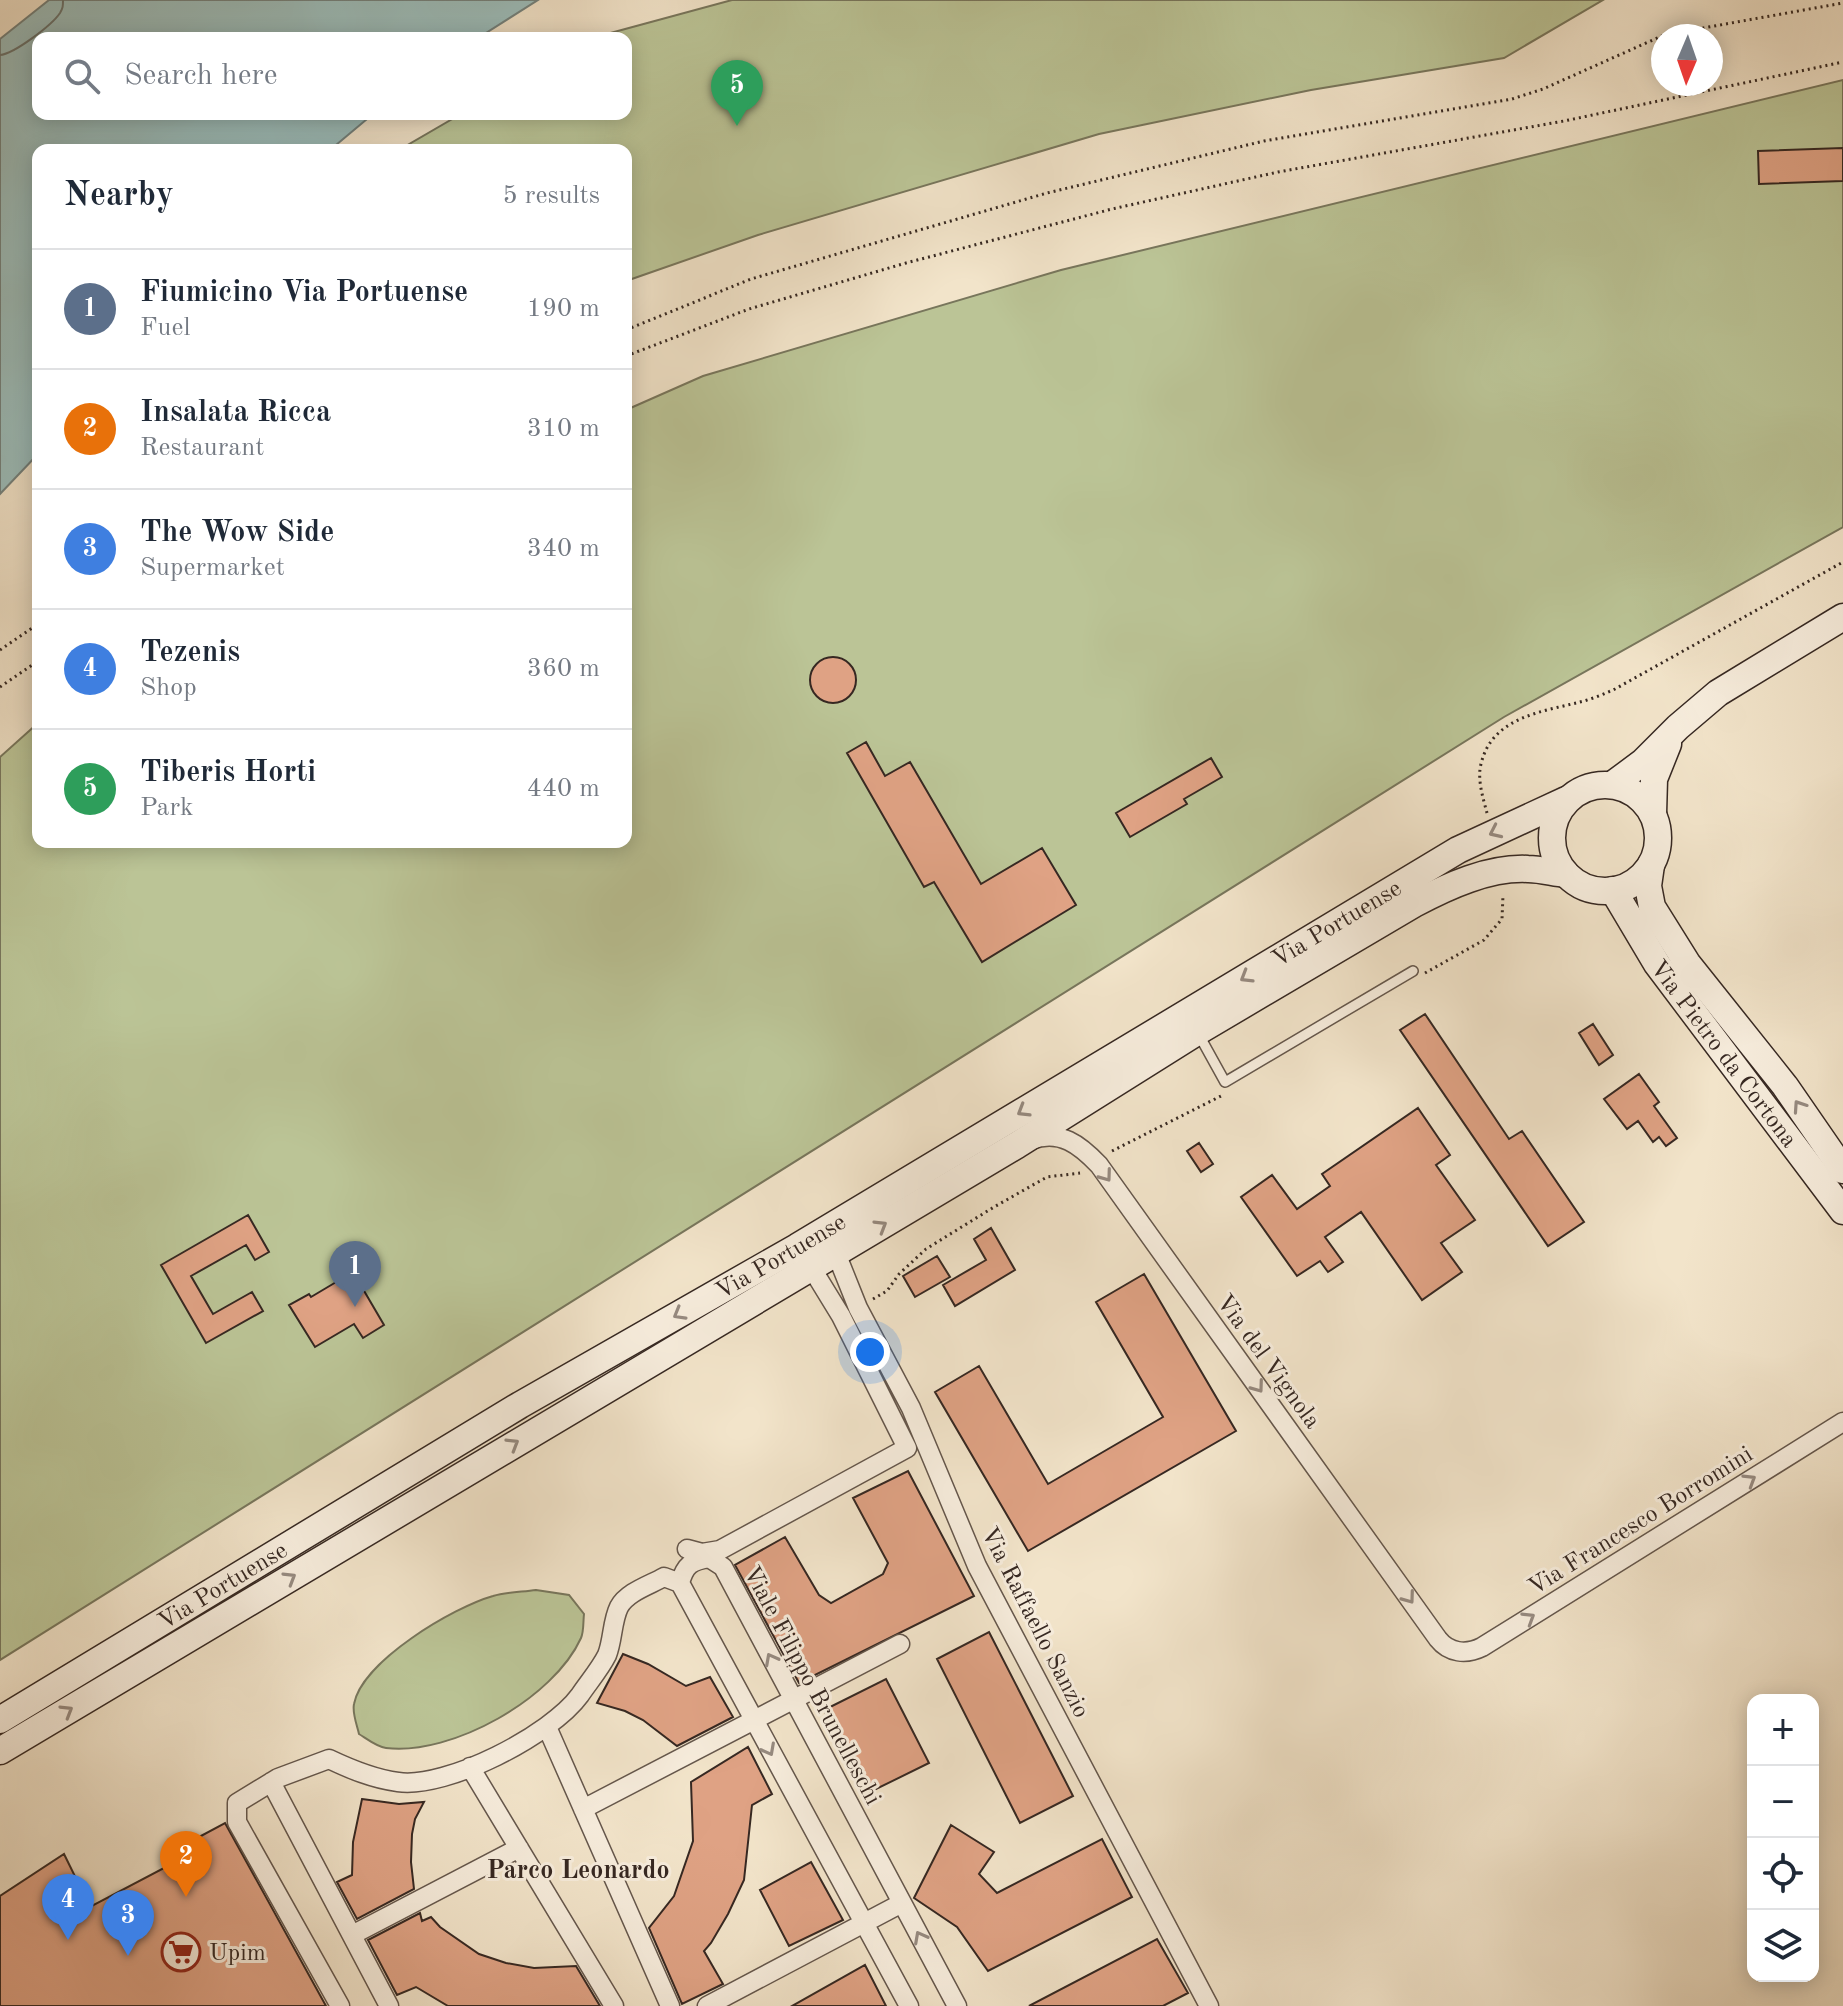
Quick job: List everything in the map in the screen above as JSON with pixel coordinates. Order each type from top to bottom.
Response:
[{"type":"street","points":[[1612,785],[1643,762],[1718,693],[1843,617]]},
{"type":"street","points":[[1653,814],[1634,793],[1612,785],[1592,786],[1566,800],[1556,816],[1551,837],[1554,853],[1566,874],[1586,888],[1613,890],[1636,882],[1651,865],[1658,844],[1653,814],[1654,779],[1661,757],[1678,727]]},
{"type":"street","name":"Via Portuense","points":[[0,1720],[520,1405],[810,1239],[1458,850],[1566,800]]},
{"type":"street","name":"Via Pietro da Cortona","points":[[1651,865],[1648,886],[1652,907],[1687,963],[1785,1086],[1843,1170]]},
{"type":"street","name":"Via Portuense","points":[[0,1751],[1017,1145],[1197,1032],[1447,887],[1479,876],[1526,869],[1566,874]]},
{"type":"street","name":"Via Pietro da Cortona","points":[[1613,890],[1657,964],[1843,1211]]},
{"type":"street","name":"Via del Vignola","points":[[1017,1145],[1040,1136],[1063,1138],[1077,1145],[1099,1165],[1438,1639],[1448,1648],[1460,1652]]},
{"type":"street","name":"Via Raffaello Sanzio","points":[[836,1253],[858,1308],[911,1408],[977,1566],[1209,2006]]},
{"type":"street","points":[[687,1549],[702,1553],[720,1550],[907,1448],[841,1316],[811,1267]]},
{"type":"street","name":"Via Francesco Borromini","points":[[1460,1652],[1482,1647],[1843,1422]]},
{"type":"street","name":"Viale Filippo Brunelleschi","points":[[680,1583],[684,1569],[692,1561],[709,1558],[723,1567],[957,2006]]},
{"type":"street","points":[[340,2006],[237,1822],[237,1803],[271,1782],[329,1759],[354,1771],[400,1783],[446,1776],[505,1753],[547,1727],[577,1699],[607,1655],[619,1607],[631,1595],[664,1577],[680,1583],[909,2006]]},
{"type":"street","points":[[583,1809],[900,1644]]},
{"type":"street","points":[[547,1727],[670,2006]]},
{"type":"street","points":[[470,1767],[614,2006]]},
{"type":"street","points":[[271,1782],[389,2006]]},
{"type":"street","points":[[352,1935],[519,1848]]},
{"type":"street","points":[[707,2006],[902,1903]]},
{"type":"lane","points":[[1197,1032],[1225,1082],[1413,971]]},
{"type":"path","points":[[632,328],[751,279],[1047,193],[1264,141],[1512,99],[1543,89],[1664,35],[1843,3]]},
{"type":"path","points":[[632,354],[749,309],[906,263],[1112,209],[1278,172],[1564,121],[1843,62]]},
{"type":"path","points":[[0,650],[32,628]]},
{"type":"path","points":[[0,687],[32,665]]},
{"type":"green space","points":[[732,0],[1603,0],[1504,58],[1311,90],[1099,134],[758,235],[632,279],[632,144],[409,144],[451,120],[632,120],[632,32],[614,32]]},
{"type":"green space","points":[[1843,80],[1843,527],[1504,717],[0,1660],[0,757],[32,728],[32,848],[632,848],[632,407],[703,376],[1061,270]]},
{"type":"green space","points":[[536,1590],[569,1595],[584,1614],[583,1629],[568,1660],[525,1701],[470,1733],[441,1743],[386,1748],[359,1734],[354,1704],[361,1687],[391,1654],[434,1624],[476,1602],[498,1595]]},
{"type":"water","points":[[49,0],[538,0],[487,32],[32,32],[32,120],[366,120],[337,144],[32,144],[32,460],[0,494],[0,39]]},
{"type":"building","points":[[1843,148],[1843,181],[1759,184],[1758,151]]},
{"type":"building","points":[[833,657],[849,664],[856,680],[849,696],[833,703],[817,696],[810,680],[817,664]]},
{"type":"building","points":[[866,742],[885,776],[910,762],[981,884],[1042,848],[1076,905],[982,962],[934,882],[924,887],[847,753]]},
{"type":"building","points":[[1211,758],[1222,777],[1184,799],[1187,804],[1130,837],[1116,813]]},
{"type":"building","points":[[1425,1014],[1509,1139],[1522,1131],[1584,1222],[1548,1246],[1400,1030]]},
{"type":"building","points":[[1593,1024],[1613,1055],[1599,1065],[1579,1033]]},
{"type":"building","points":[[1639,1074],[1659,1102],[1654,1106],[1677,1138],[1666,1146],[1659,1137],[1653,1142],[1638,1121],[1627,1129],[1604,1099]]},
{"type":"building","points":[[1418,1108],[1450,1155],[1436,1165],[1475,1220],[1441,1243],[1462,1272],[1422,1300],[1361,1212],[1325,1237],[1343,1262],[1328,1272],[1320,1261],[1297,1276],[1241,1197],[1272,1175],[1297,1209],[1330,1186],[1322,1174]]},
{"type":"building","points":[[1199,1143],[1213,1164],[1201,1172],[1187,1151]]},
{"type":"building","points":[[248,1215],[269,1252],[255,1260],[246,1245],[191,1276],[213,1314],[252,1292],[263,1311],[206,1343],[161,1265]]},
{"type":"building","points":[[991,1228],[1015,1270],[955,1306],[943,1285],[986,1260],[974,1239]]},
{"type":"building","points":[[937,1256],[950,1277],[915,1297],[903,1276]]},
{"type":"building","points":[[353,1272],[384,1325],[363,1338],[354,1324],[315,1347],[289,1305],[309,1294],[311,1297]]},
{"type":"building","points":[[1144,1274],[1236,1431],[1028,1551],[935,1392],[979,1366],[1048,1484],[1163,1417],[1096,1302]]},
{"type":"building","points":[[908,1471],[974,1596],[799,1683],[735,1565],[785,1537],[819,1595],[831,1603],[883,1574],[888,1563],[853,1498]]},
{"type":"building","points":[[989,1632],[1073,1796],[1020,1823],[937,1659]]},
{"type":"building","points":[[623,1654],[648,1664],[686,1686],[710,1677],[733,1717],[677,1746],[643,1720],[597,1703]]},
{"type":"building","points":[[886,1679],[929,1763],[866,1794],[824,1710]]},
{"type":"building","points":[[748,1747],[772,1794],[752,1805],[744,1880],[728,1914],[704,1951],[723,1984],[682,2004],[649,1928],[674,1896],[693,1841],[691,1782]]},
{"type":"building","points":[[362,1799],[399,1804],[424,1802],[415,1819],[412,1834],[414,1889],[357,1919],[337,1882],[352,1875],[353,1842]]},
{"type":"building","points":[[225,1823],[326,2006],[0,2006],[0,1896],[64,1854],[90,1907],[204,1847],[199,1837]]},
{"type":"building","points":[[951,1825],[994,1852],[979,1874],[997,1893],[1102,1839],[1132,1897],[988,1971],[957,1927],[914,1898]]},
{"type":"building","points":[[811,1862],[843,1920],[789,1946],[760,1890]]},
{"type":"building","points":[[420,1913],[422,1921],[431,1917],[440,1927],[479,1954],[534,1968],[576,1966],[600,2006],[448,2006],[416,1987],[397,1995],[368,1940]]},
{"type":"building","points":[[1157,1939],[1188,1993],[1163,2006],[1029,2006]]},
{"type":"building","points":[[865,1965],[886,2006],[792,2006]]},
{"type":"place","name":"Tiberis Horti","points":[[737,126]]},
{"type":"place","name":"Fiumicino Via Portuense","points":[[355,1307]]},
{"type":"place","name":"Insalata Ricca","points":[[186,1897]]},
{"type":"place","name":"Tezenis","points":[[68,1940]]},
{"type":"place","name":"Upim","points":[[181,1952]]},
{"type":"place","name":"The Wow Side","points":[[128,1956]]},
{"type":"district","name":"Parco Leonardo","points":[[578,1869]]}]
